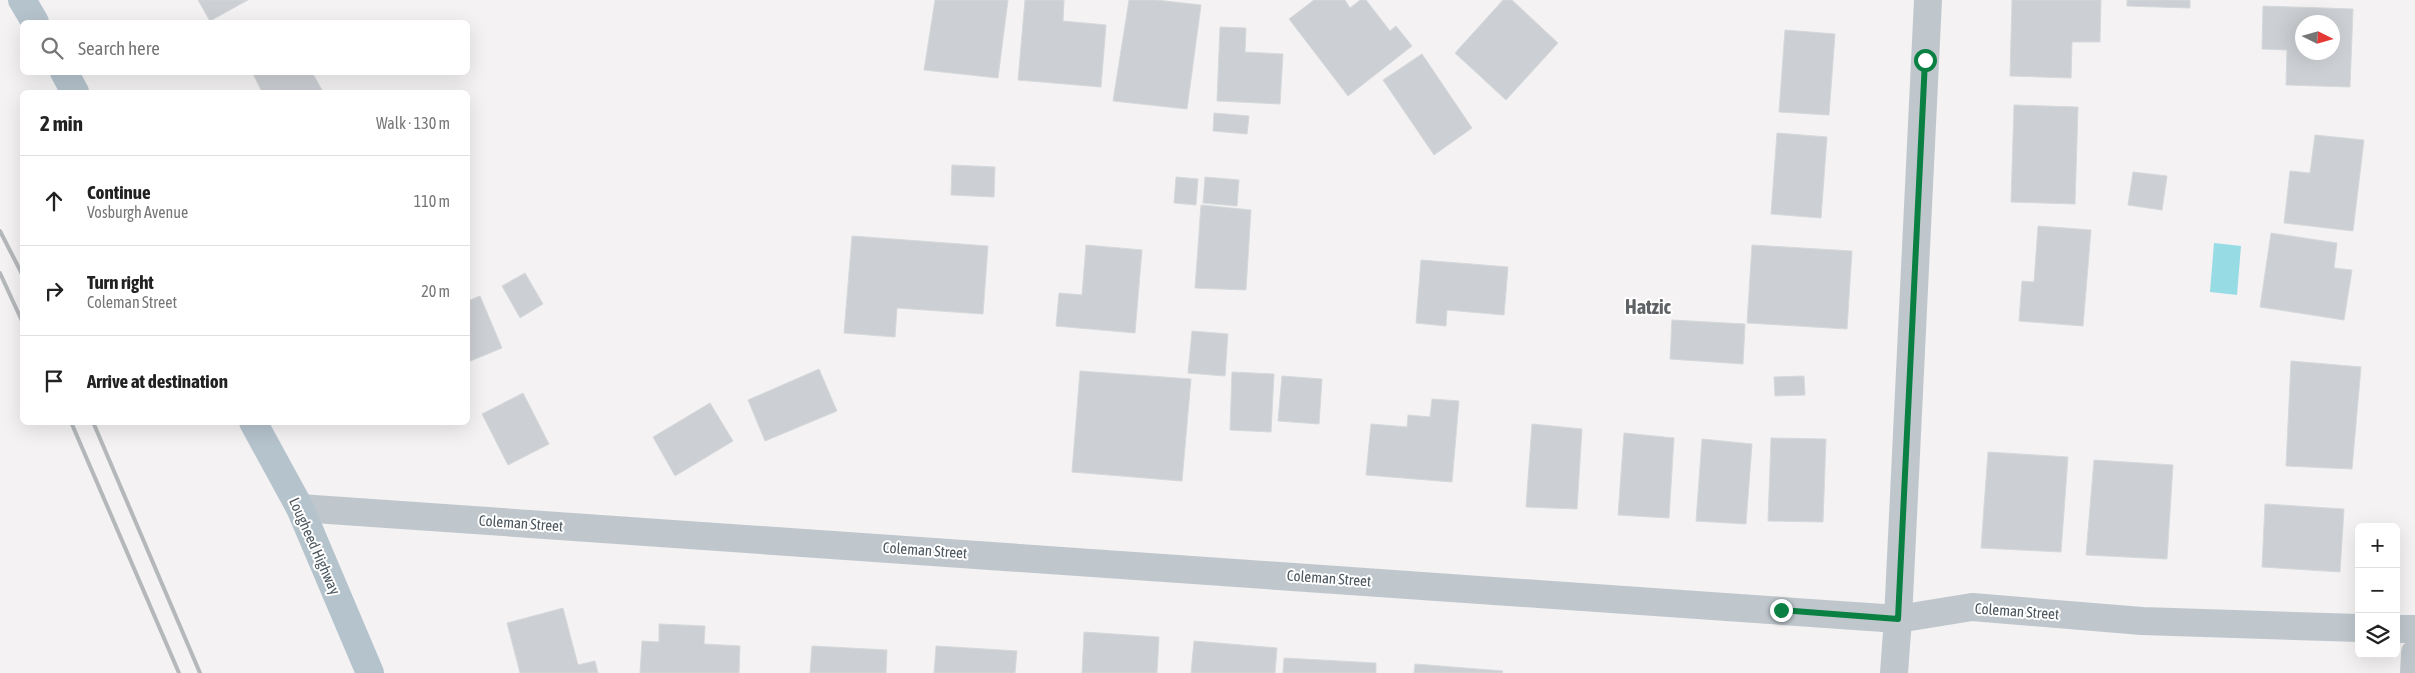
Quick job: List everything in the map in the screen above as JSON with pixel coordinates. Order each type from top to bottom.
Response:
[{"type":"main road","points":[[22,0],[34,20]]},
{"type":"main road","points":[[66,75],[74,90]]},
{"type":"main road","name":"Lougheed Highway","points":[[255,425],[300,508],[370,673]]},
{"type":"street","points":[[1894,673],[1928,0]]},
{"type":"street","name":"Coleman Street","points":[[300,508],[1898,619],[1972,607],[2142,621],[2355,628]]},
{"type":"street","points":[[2400,629],[2415,629]]},
{"type":"street","points":[[2414,673],[2415,653]]},
{"type":"water","points":[[2214,243],[2241,246],[2237,295],[2210,292]]},
{"type":"building","points":[[198,0],[248,0],[212,20],[209,20]]},
{"type":"building","points":[[935,0],[1008,0],[998,78],[924,70]]},
{"type":"building","points":[[1025,0],[1064,0],[1063,21],[1106,25],[1101,87],[1018,80]]},
{"type":"building","points":[[1129,0],[1156,0],[1201,5],[1187,109],[1113,101]]},
{"type":"building","points":[[1314,0],[1345,0],[1350,8],[1360,0],[1366,0],[1390,31],[1396,26],[1412,46],[1348,96],[1289,19]]},
{"type":"building","points":[[1503,0],[1512,0],[1558,43],[1506,100],[1455,53]]},
{"type":"building","points":[[2012,0],[2101,0],[2100,42],[2072,42],[2071,78],[2010,76]]},
{"type":"building","points":[[2127,0],[2190,0],[2190,8],[2127,6]]},
{"type":"building","points":[[2263,6],[2353,9],[2350,87],[2286,85],[2287,50],[2262,49]]},
{"type":"building","points":[[1220,27],[1246,28],[1245,52],[1283,54],[1280,104],[1217,101]]},
{"type":"building","points":[[1785,30],[1835,34],[1829,115],[1779,112]]},
{"type":"building","points":[[1422,54],[1472,128],[1434,155],[1383,80]]},
{"type":"building","points":[[254,75],[314,75],[322,90],[261,90]]},
{"type":"building","points":[[2014,105],[2078,107],[2075,204],[2011,202]]},
{"type":"building","points":[[1214,113],[1249,116],[1247,134],[1213,131]]},
{"type":"building","points":[[1777,133],[1827,137],[1821,218],[1771,214]]},
{"type":"building","points":[[2315,135],[2364,140],[2353,231],[2284,223],[2290,171],[2310,173]]},
{"type":"building","points":[[952,165],[995,167],[994,197],[951,195]]},
{"type":"building","points":[[2133,172],[2167,176],[2162,210],[2128,205]]},
{"type":"building","points":[[1176,177],[1198,179],[1196,205],[1174,203]]},
{"type":"building","points":[[1205,177],[1239,180],[1237,206],[1203,203]]},
{"type":"building","points":[[1201,205],[1251,210],[1246,290],[1195,288]]},
{"type":"building","points":[[2038,226],[2091,230],[2083,326],[2019,321],[2022,281],[2034,282]]},
{"type":"building","points":[[2271,233],[2337,243],[2334,268],[2352,270],[2344,320],[2260,307]]},
{"type":"building","points":[[852,236],[988,246],[983,314],[897,308],[895,337],[844,333]]},
{"type":"building","points":[[1086,245],[1142,250],[1135,333],[1056,326],[1059,293],[1082,295]]},
{"type":"building","points":[[1752,245],[1852,251],[1847,329],[1747,323]]},
{"type":"building","points":[[1421,260],[1508,267],[1504,315],[1447,310],[1446,326],[1416,323]]},
{"type":"building","points":[[525,273],[543,304],[520,318],[502,286]]},
{"type":"building","points":[[480,296],[502,348],[470,361],[470,300]]},
{"type":"building","points":[[1672,320],[1745,324],[1743,364],[1670,359]]},
{"type":"building","points":[[1192,331],[1228,334],[1225,376],[1188,373]]},
{"type":"building","points":[[2291,361],[2361,367],[2352,469],[2286,466]]},
{"type":"building","points":[[819,369],[837,411],[765,441],[748,400]]},
{"type":"building","points":[[1080,371],[1191,379],[1182,481],[1072,472]]},
{"type":"building","points":[[1232,372],[1274,374],[1271,432],[1230,430]]},
{"type":"building","points":[[1282,376],[1322,379],[1319,424],[1278,421]]},
{"type":"building","points":[[1804,376],[1805,395],[1775,396],[1774,377]]},
{"type":"building","points":[[523,393],[549,444],[508,465],[482,414]]},
{"type":"building","points":[[1432,399],[1459,401],[1452,482],[1366,475],[1371,424],[1407,427],[1408,415],[1430,417]]},
{"type":"building","points":[[710,403],[733,441],[675,476],[653,437]]},
{"type":"building","points":[[1532,424],[1582,429],[1577,509],[1526,507]]},
{"type":"building","points":[[1624,433],[1674,438],[1669,518],[1618,515]]},
{"type":"building","points":[[1771,438],[1826,439],[1823,522],[1768,521]]},
{"type":"building","points":[[1702,439],[1752,444],[1746,524],[1696,521]]},
{"type":"building","points":[[1988,452],[2068,457],[2061,552],[1981,548]]},
{"type":"building","points":[[2094,460],[2173,465],[2167,559],[2086,555]]},
{"type":"building","points":[[2265,504],[2344,509],[2340,572],[2262,567]]},
{"type":"building","points":[[563,608],[578,665],[595,661],[598,673],[520,673],[507,623]]},
{"type":"building","points":[[659,624],[705,626],[704,644],[740,646],[739,673],[640,673],[642,641],[659,642]]},
{"type":"building","points":[[1084,632],[1159,637],[1157,673],[1082,673]]},
{"type":"building","points":[[1194,641],[1277,648],[1275,673],[1191,673]]},
{"type":"building","points":[[812,646],[887,650],[886,673],[810,673]]},
{"type":"building","points":[[936,646],[1017,651],[1015,673],[934,673]]},
{"type":"building","points":[[1284,658],[1376,663],[1376,673],[1283,673]]},
{"type":"building","points":[[1415,664],[1503,671],[1502,673],[1414,673]]},
{"type":"railway","points":[[0,231],[20,270]]},
{"type":"railway","points":[[0,273],[20,317]]},
{"type":"railway","points":[[72,425],[179,673]]},
{"type":"railway","points":[[94,425],[200,673]]},
{"type":"district","name":"Hatzic","points":[[1648,306]]},
{"type":"route","points":[[1781,610],[1898,619],[1925,60]]}]
